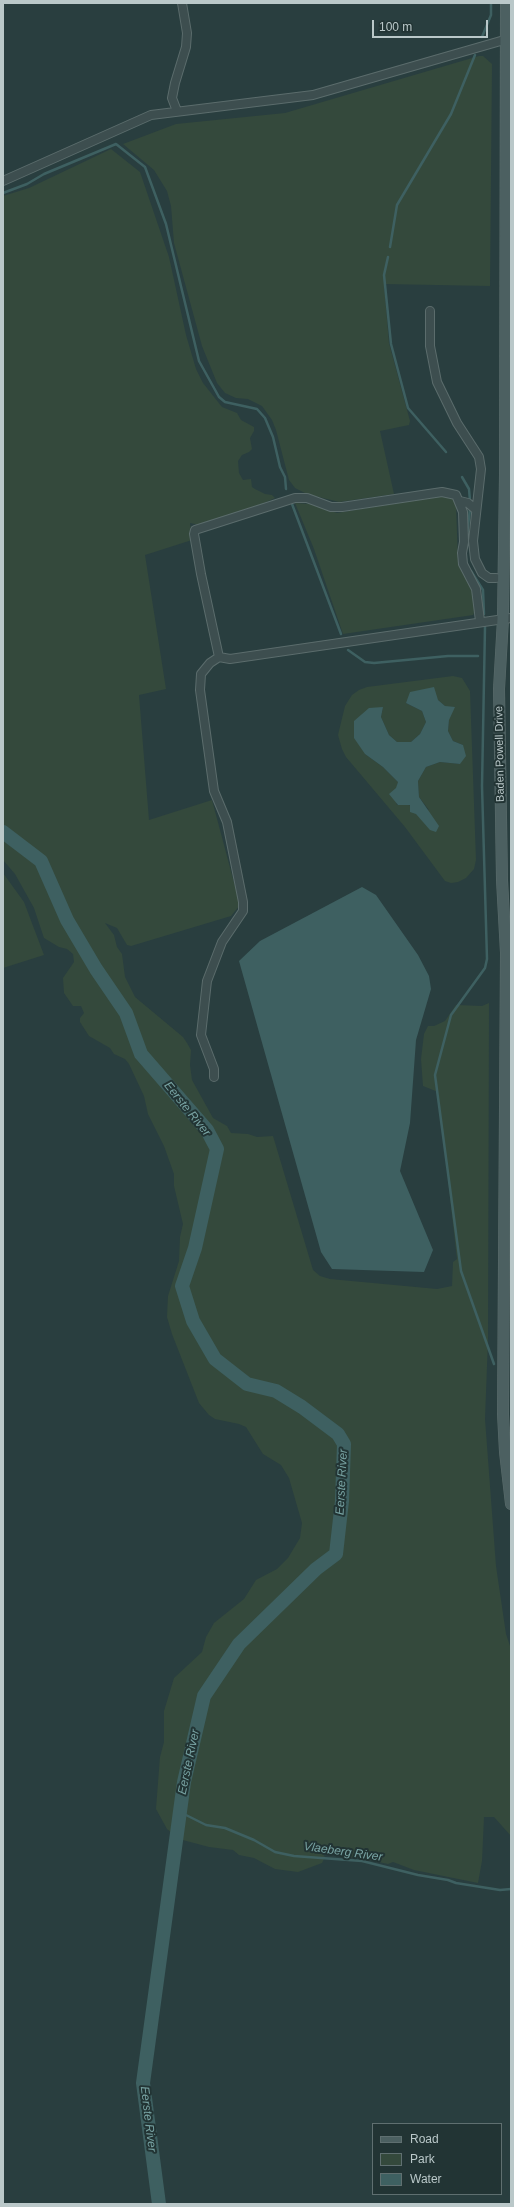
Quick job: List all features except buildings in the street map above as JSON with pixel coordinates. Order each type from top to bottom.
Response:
[{"type":"main road","name":"Baden Powell Drive","points":[[506,3],[508,39],[505,474],[507,618],[499,689],[502,880],[506,954],[503,1414],[511,1504]]},
{"type":"street","points":[[177,111],[172,98],[174,83],[186,47],[187,34],[182,3]]},
{"type":"street","points":[[3,181],[142,118],[177,111],[313,95],[378,78],[508,39]]},
{"type":"street","points":[[430,311],[430,346],[437,382],[457,423],[479,457],[480,470],[473,541],[475,559],[482,573],[489,578],[496,578]]},
{"type":"street","points":[[219,657],[194,534],[198,528],[295,498],[307,498],[331,507],[342,507],[442,492],[456,495],[460,501],[463,512],[463,564],[476,589],[480,621]]},
{"type":"street","points":[[460,501],[468,503],[476,510]]},
{"type":"street","points":[[214,1078],[214,1068],[201,1035],[207,981],[222,942],[243,910],[241,884],[227,822],[214,791],[200,690],[201,674],[210,663],[219,657],[230,659],[507,618]]},
{"type":"green space","points":[[483,56],[492,64],[490,286],[384,284],[389,343],[410,421],[409,425],[380,431],[394,494],[339,502],[307,494],[295,488],[289,480],[276,430],[272,420],[262,406],[248,399],[236,398],[225,393],[217,383],[202,346],[174,243],[171,206],[167,191],[154,170],[123,144],[176,124],[285,113]]},
{"type":"green space","points":[[111,149],[140,172],[169,257],[186,335],[196,369],[203,383],[222,407],[237,413],[241,420],[254,427],[254,431],[250,438],[252,449],[242,455],[238,461],[239,473],[243,480],[251,479],[252,487],[265,494],[272,495],[275,498],[246,511],[200,525],[190,523],[192,540],[145,555],[166,689],[139,695],[149,820],[212,800],[240,905],[231,916],[131,946],[127,945],[117,928],[105,923],[114,935],[117,947],[122,954],[125,977],[135,997],[183,1037],[187,1043],[191,1050],[190,1065],[192,1080],[213,1118],[227,1126],[231,1133],[248,1134],[257,1137],[273,1136],[313,1270],[320,1276],[330,1279],[437,1289],[452,1286],[453,1262],[457,1259],[438,1092],[423,1086],[421,1059],[424,1034],[428,1026],[434,1026],[445,1021],[456,1005],[482,1006],[489,1003],[488,1340],[485,1419],[496,1566],[506,1634],[511,1649],[511,1836],[494,1817],[484,1817],[482,1861],[478,1883],[414,1870],[393,1862],[388,1864],[361,1858],[348,1857],[331,1851],[321,1852],[325,1857],[322,1863],[298,1872],[275,1869],[254,1858],[239,1855],[233,1850],[209,1847],[179,1839],[167,1829],[156,1809],[160,1757],[164,1742],[164,1711],[174,1678],[202,1652],[206,1637],[214,1623],[244,1599],[256,1580],[277,1569],[288,1558],[300,1538],[302,1523],[289,1478],[281,1465],[263,1454],[246,1427],[215,1419],[209,1415],[199,1403],[172,1334],[167,1317],[168,1296],[179,1261],[180,1237],[183,1224],[174,1186],[174,1174],[164,1146],[148,1114],[144,1096],[129,1064],[125,1059],[114,1054],[110,1048],[89,1036],[80,1022],[80,1018],[84,1013],[81,1006],[73,1006],[64,993],[63,978],[74,962],[73,954],[67,949],[59,947],[44,938],[34,908],[15,874],[3,860],[3,196],[29,188]]},
{"type":"green space","points":[[445,495],[453,498],[456,505],[458,561],[472,592],[475,611],[473,615],[343,634],[314,549],[295,503],[310,504],[337,513]]},
{"type":"green space","points":[[453,676],[462,678],[470,691],[476,860],[474,869],[466,878],[458,882],[451,883],[445,881],[405,827],[346,757],[342,749],[338,735],[345,706],[352,695],[367,687]],"holes":[[[438,700],[445,706],[449,720],[448,731],[453,741],[463,745],[460,764],[440,762],[426,767],[418,781],[419,797],[429,810],[404,804],[397,805],[395,799],[398,782],[383,767],[365,754],[383,707],[381,717],[389,735],[397,742],[411,742],[420,734],[426,722],[422,711],[406,703]]]},
{"type":"green space","points":[[3,873],[24,902],[44,955],[3,968]]},
{"type":"water","points":[[434,687],[438,700],[445,706],[455,707],[449,720],[448,731],[453,741],[463,745],[466,756],[460,764],[440,762],[426,767],[418,781],[419,797],[439,826],[436,832],[430,830],[416,814],[410,812],[410,805],[398,805],[389,794],[396,788],[398,782],[383,767],[365,754],[354,738],[354,721],[369,708],[383,707],[381,717],[389,735],[397,742],[411,742],[420,734],[426,722],[422,711],[406,703],[410,692]]},
{"type":"water","points":[[362,887],[376,895],[418,955],[429,976],[431,989],[416,1040],[410,1123],[400,1171],[433,1250],[424,1272],[332,1269],[321,1252],[239,961],[260,941]]},
{"type":"waterway","points":[[482,37],[491,15],[491,3]]},
{"type":"waterway","points":[[390,247],[397,205],[451,114],[475,55]]},
{"type":"waterway","points":[[3,193],[27,184],[44,174],[116,144],[145,167],[166,224],[199,361],[219,397],[225,402],[257,409],[265,418],[273,437],[280,467],[285,477],[286,489]]},
{"type":"waterway","points":[[388,257],[384,275],[391,344],[408,408],[446,452]]},
{"type":"waterway","points":[[462,477],[469,489],[470,501]]},
{"type":"waterway","points":[[292,504],[341,634]]},
{"type":"waterway","points":[[467,535],[470,509]]},
{"type":"waterway","points":[[471,571],[483,590],[484,614]]},
{"type":"waterway","points":[[485,627],[482,786],[487,959],[485,968],[451,1015],[435,1075],[461,1271],[494,1364]]},
{"type":"waterway","points":[[348,650],[365,662],[374,663],[448,656],[478,656]]},
{"type":"waterway","name":"Eerste River","points":[[3,832],[41,861],[67,920],[96,969],[126,1013],[141,1054],[207,1130],[217,1149],[195,1248],[182,1286],[193,1321],[215,1359],[247,1384],[276,1391],[302,1407],[338,1434],[344,1444],[342,1501],[336,1554],[316,1569],[239,1644],[204,1696],[184,1782],[143,2083],[159,2204]]},
{"type":"waterway","name":"Vlaeberg River","points":[[180,1812],[206,1825],[225,1828],[254,1840],[275,1852],[294,1856],[362,1861],[456,1883],[500,1890],[511,1889]]}]
